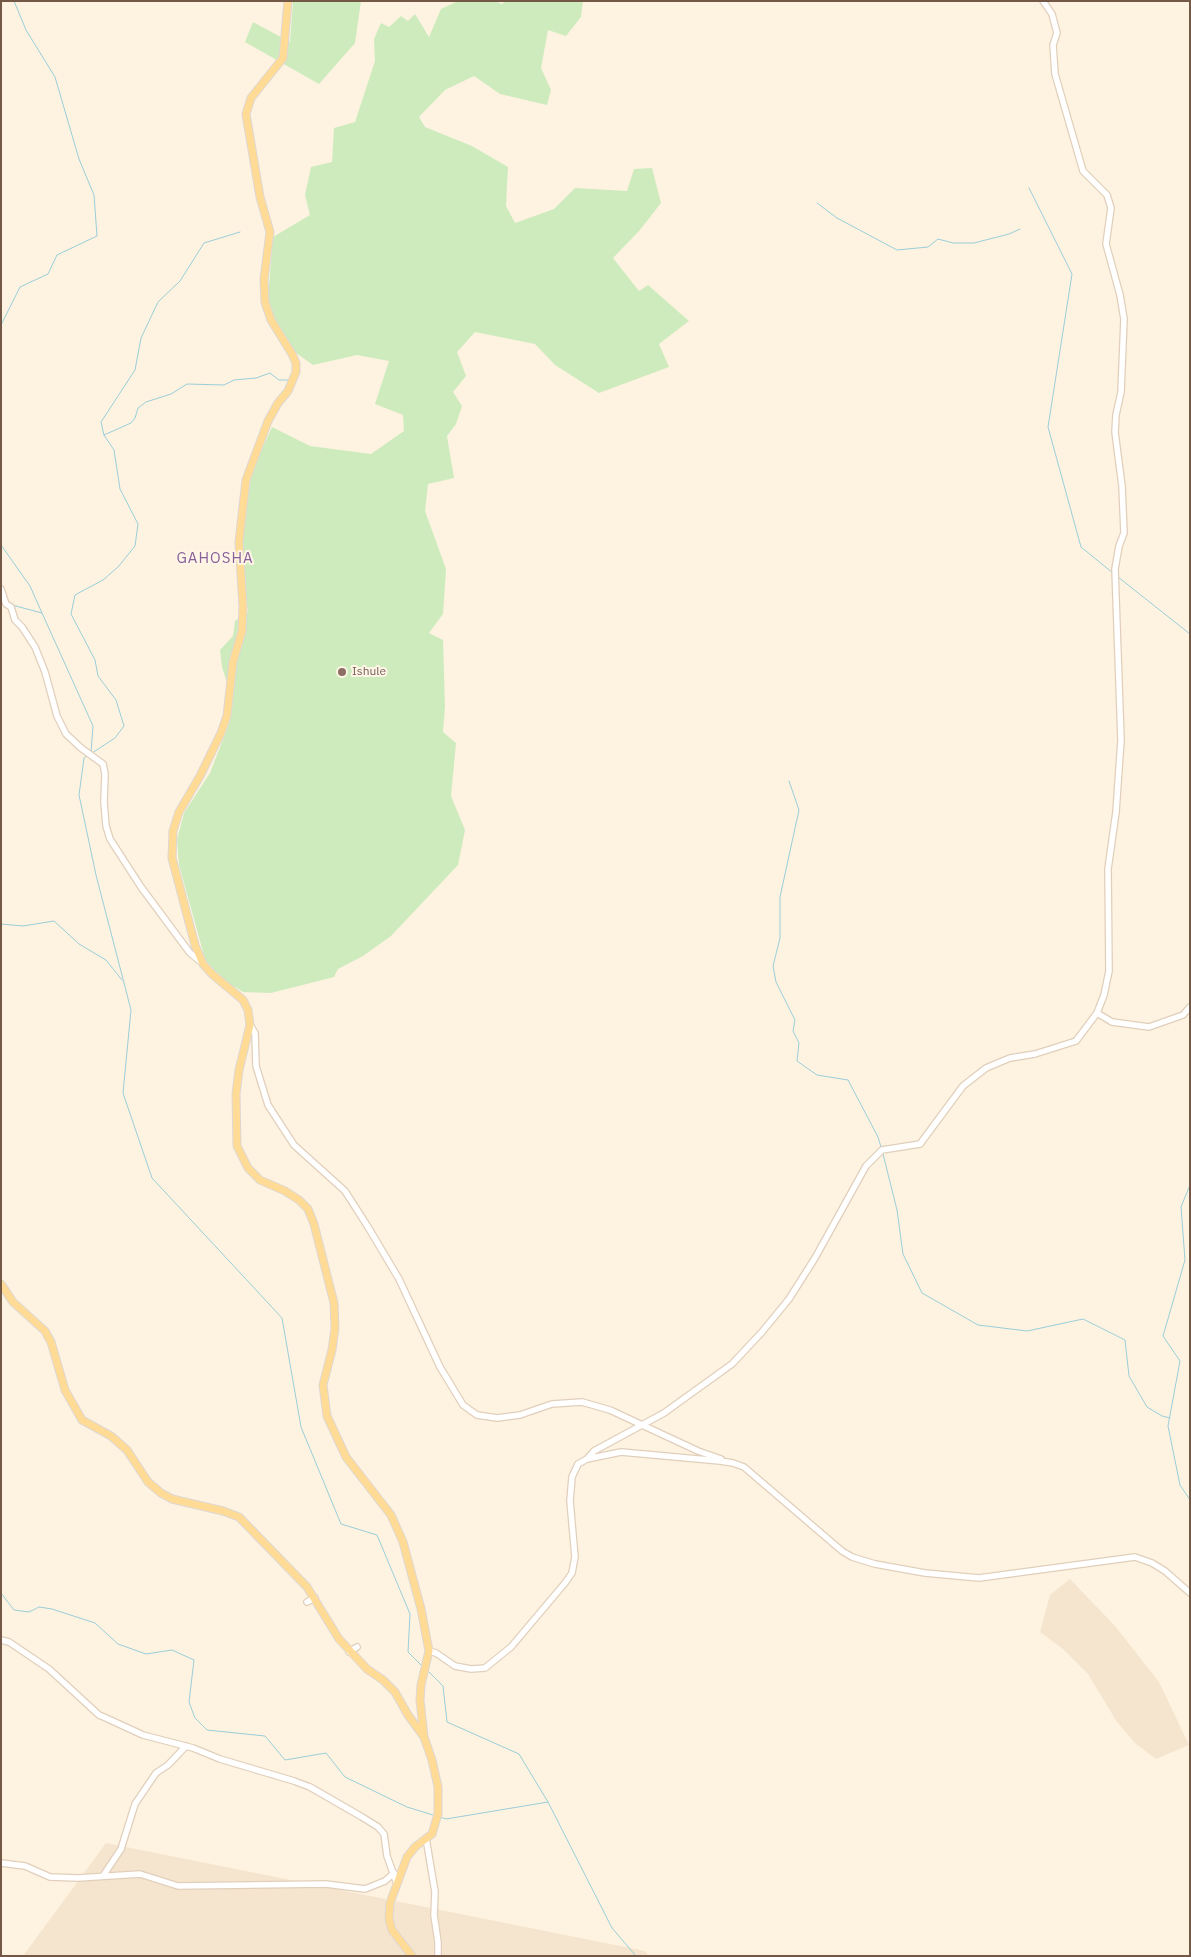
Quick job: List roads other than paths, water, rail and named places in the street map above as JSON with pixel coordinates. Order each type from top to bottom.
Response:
[{"type":"main road","points":[[288,1],[283,58],[251,98],[246,114],[260,197],[270,232],[264,279],[266,302],[271,320],[296,363],[296,372],[288,391],[268,421],[246,480],[239,542],[243,607],[242,631],[233,662],[227,716],[200,776],[178,812],[173,831],[172,858],[195,945],[203,964],[243,1000],[248,1010],[250,1025],[239,1070],[236,1094],[237,1146],[248,1168],[260,1180],[285,1191],[299,1200],[308,1209],[314,1224],[334,1311],[335,1328],[332,1350],[323,1385],[327,1416],[346,1457],[385,1507],[396,1526],[403,1542],[421,1609],[429,1651],[423,1675],[420,1700],[424,1737],[438,1786],[438,1814],[432,1834],[407,1857],[390,1903],[388,1919],[392,1930],[412,1956]]},
{"type":"main road","points":[[1,1284],[13,1302],[45,1331],[51,1342],[64,1390],[82,1420],[111,1436],[127,1450],[148,1482],[161,1493],[172,1499],[223,1511],[239,1517],[276,1558],[307,1586],[349,1652],[395,1692],[408,1715],[424,1737]]},
{"type":"street","points":[[587,1459],[594,1451],[664,1413],[732,1364],[762,1332],[789,1298],[815,1258],[866,1166],[882,1150],[920,1144],[963,1086],[986,1068],[1010,1058],[1035,1054],[1076,1041],[1097,1013],[1104,995],[1109,971],[1108,869],[1116,812],[1121,740],[1115,569],[1119,546],[1124,534],[1122,486],[1115,432],[1119,418],[1122,392],[1124,319],[1120,295],[1106,244],[1111,208],[1107,195],[1083,171],[1055,74],[1053,45],[1057,33],[1052,14],[1043,1]]},
{"type":"street","points":[[1,589],[6,604],[11,608],[14,620],[22,627],[35,647],[61,724],[74,742],[100,762],[104,769],[106,826],[110,839],[141,887],[190,953],[203,964]]},
{"type":"street","points":[[1097,1013],[1112,1022],[1149,1026],[1183,1015],[1190,1007]]},
{"type":"street","points":[[250,1025],[255,1033],[256,1066],[268,1105],[294,1145],[345,1192],[368,1226],[399,1279],[440,1367],[463,1405],[477,1415],[497,1418],[520,1415],[552,1404],[582,1402],[610,1410],[698,1451],[748,1470],[842,1550],[852,1557],[875,1564],[925,1573],[979,1578],[1135,1557],[1152,1562],[1190,1593]]},
{"type":"street","points":[[429,1651],[436,1652],[455,1666],[471,1669],[485,1668],[511,1647],[565,1583],[572,1573],[575,1557],[570,1501],[572,1477],[580,1462],[621,1452],[733,1463]]},
{"type":"street","points":[[307,1602],[315,1598]]},
{"type":"street","points":[[1,1640],[9,1642],[49,1669],[99,1715],[143,1735],[186,1746],[310,1787],[362,1817],[378,1827],[384,1834],[387,1856],[397,1884]]},
{"type":"street","points":[[349,1652],[357,1647]]},
{"type":"street","points":[[104,1876],[121,1849],[135,1804],[156,1773],[168,1765],[186,1746]]},
{"type":"street","points":[[426,1838],[435,1892],[434,1914],[438,1956]]},
{"type":"street","points":[[1,1863],[25,1866],[50,1877],[140,1874],[178,1886],[326,1884],[366,1889],[385,1881],[394,1873]]},
{"type":"waterway","points":[[1,325],[20,287],[48,274],[57,255],[97,236],[94,195],[79,159],[55,77],[26,30],[14,1]]},
{"type":"waterway","points":[[1029,188],[1072,274],[1048,427],[1081,547],[1113,573]]},
{"type":"waterway","points":[[817,203],[837,218],[897,250],[928,247],[938,239],[953,243],[974,243],[1009,234],[1020,229]]},
{"type":"waterway","points":[[92,753],[115,738],[124,726],[116,700],[98,676],[95,660],[71,614],[75,595],[103,580],[118,567],[135,546],[138,524],[120,489],[114,450],[104,435],[101,422],[135,370],[141,338],[158,302],[180,281],[204,243],[240,232]]},
{"type":"waterway","points":[[104,435],[131,423],[135,418],[138,408],[146,402],[171,394],[187,384],[224,385],[234,380],[256,378],[270,373],[279,380],[288,380]]},
{"type":"waterway","points":[[1,545],[30,586],[42,613]]},
{"type":"waterway","points":[[1118,577],[1190,634]]},
{"type":"waterway","points":[[12,605],[42,613],[93,726],[91,752]]},
{"type":"waterway","points":[[87,756],[84,758],[79,795],[96,875],[131,1010],[123,1093],[152,1178],[282,1318],[301,1427],[341,1524],[377,1535],[410,1614],[408,1652],[423,1667]]},
{"type":"waterway","points":[[789,781],[799,810],[780,897],[780,938],[773,966],[776,982],[795,1020],[793,1031],[799,1043],[797,1061],[817,1075],[848,1080],[878,1137],[881,1147]]},
{"type":"waterway","points":[[1,924],[23,926],[54,921],[79,944],[106,960],[122,980]]},
{"type":"waterway","points":[[883,1154],[897,1210],[903,1254],[922,1293],[978,1325],[1027,1331],[1083,1319],[1125,1340],[1129,1376],[1147,1407],[1162,1416],[1170,1418]]},
{"type":"waterway","points":[[1190,1185],[1181,1207],[1185,1260],[1163,1336],[1180,1361],[1168,1426],[1180,1485],[1190,1500]]},
{"type":"waterway","points":[[1,1593],[14,1610],[29,1612],[39,1607],[52,1609],[95,1623],[118,1644],[146,1654],[172,1650],[194,1660],[189,1702],[195,1718],[207,1730],[265,1736],[285,1760],[326,1753],[345,1777],[407,1807],[433,1815]]},
{"type":"waterway","points":[[428,1671],[443,1686],[447,1722],[519,1754],[548,1802]]},
{"type":"waterway","points":[[440,1817],[446,1819],[548,1802],[612,1928],[636,1956]]},
{"type":"place","name":"Ishule","points":[[342,672]]},
{"type":"district","name":"GAHOSHA","points":[[215,559]]}]
